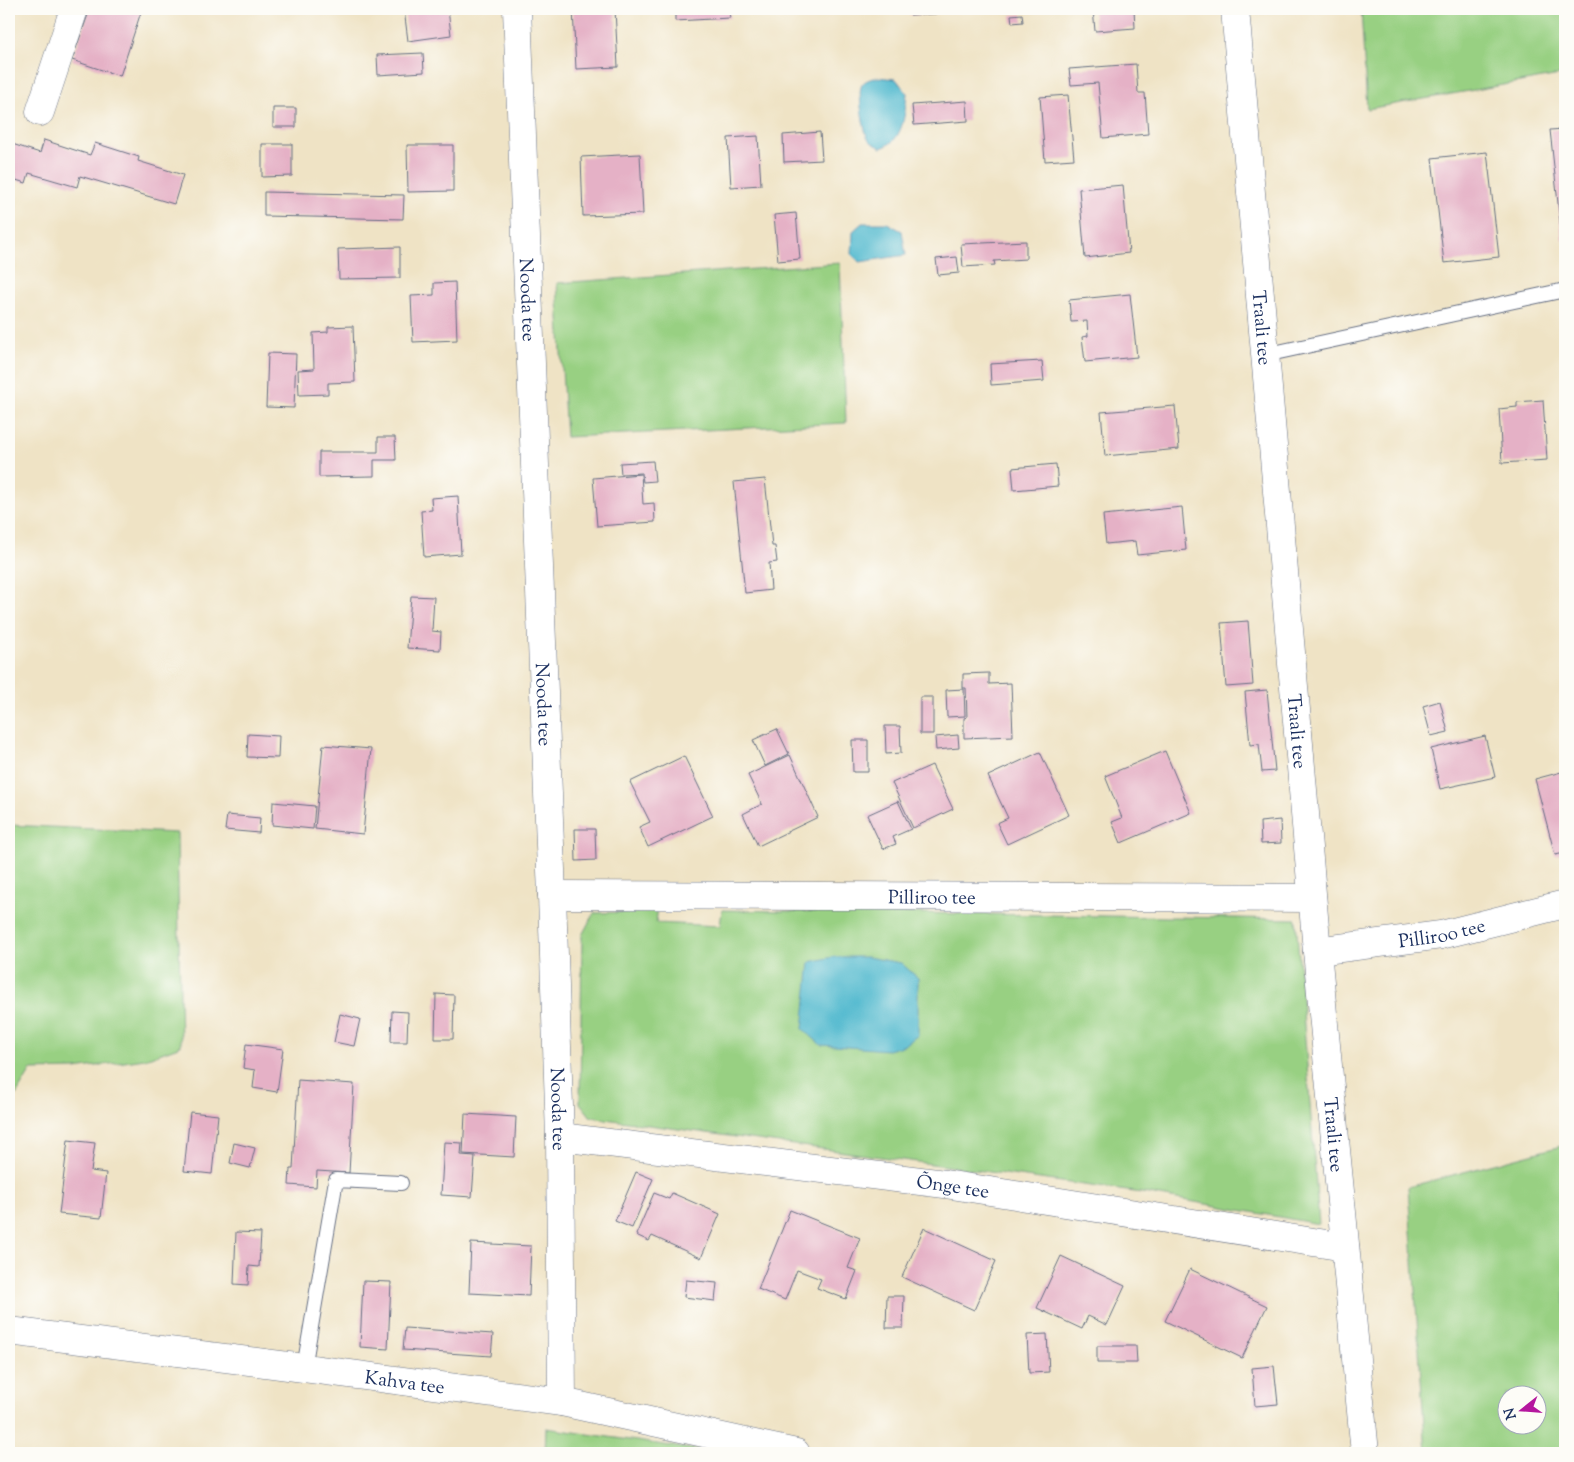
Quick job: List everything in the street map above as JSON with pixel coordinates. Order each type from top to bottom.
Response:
[{"type":"street","points":[[40,112],[74,9]]},
{"type":"street","name":"Nooda tee","points":[[517,9],[560,1136],[562,1402]]},
{"type":"street","name":"Traali tee","points":[[1235,9],[1312,898],[1365,1453]]},
{"type":"street","name":"Pilliroo tee","points":[[552,895],[1312,898]]},
{"type":"street","name":"Pilliroo tee","points":[[1317,951],[1441,935],[1565,904]]},
{"type":"street","name":"Õnge tee","points":[[560,1136],[944,1184],[1345,1247]]},
{"type":"street","name":"Kahva tee","points":[[9,1332],[562,1402],[752,1449],[796,1453]]},
{"type":"lane","points":[[1266,355],[1565,290]]},
{"type":"lane","points":[[304,1368],[336,1180],[401,1183]]},
{"type":"green space","points":[[1361,9],[1565,9],[1565,74],[1367,109]]},
{"type":"green space","points":[[840,263],[846,423],[566,437],[557,283]]},
{"type":"green space","points":[[9,825],[177,833],[181,1046],[145,1059],[75,1069],[31,1070],[9,1107]]},
{"type":"green space","points":[[658,907],[656,923],[720,926],[722,910],[1296,919],[1319,1224],[1149,1194],[591,1117],[580,1103],[582,935],[594,913],[626,912]]},
{"type":"green space","points":[[1565,1145],[1565,1453],[1426,1453],[1408,1187]]},
{"type":"green space","points":[[546,1428],[720,1453],[545,1453]]},
{"type":"water","points":[[877,77],[896,79],[907,93],[904,117],[899,133],[889,144],[881,148],[872,143],[866,135],[860,98],[863,83]]},
{"type":"water","points":[[862,223],[887,223],[902,231],[906,255],[860,262],[852,255],[853,231]]},
{"type":"water","points":[[833,957],[867,957],[901,963],[918,978],[918,1035],[905,1045],[888,1050],[821,1045],[803,1029],[810,962]]},
{"type":"building","points":[[90,9],[142,9],[120,76],[72,60]]},
{"type":"building","points":[[404,9],[448,9],[451,35],[408,41]]},
{"type":"building","points":[[573,9],[615,9],[618,67],[576,69]]},
{"type":"building","points":[[675,9],[753,10],[729,11],[730,18],[675,21]]},
{"type":"building","points":[[909,9],[936,9],[936,14],[910,15]]},
{"type":"building","points":[[1093,9],[1134,9],[1135,28],[1095,31]]},
{"type":"building","points":[[1022,14],[1023,22],[1012,23],[1011,15]]},
{"type":"building","points":[[423,53],[424,72],[378,75],[377,55]]},
{"type":"building","points":[[1136,64],[1138,93],[1145,93],[1148,134],[1103,138],[1098,83],[1071,85],[1069,69]]},
{"type":"building","points":[[1068,95],[1074,159],[1045,161],[1040,97]]},
{"type":"building","points":[[967,101],[968,121],[914,125],[912,105]]},
{"type":"building","points":[[273,108],[296,108],[296,127],[273,127]]},
{"type":"building","points":[[1565,129],[1565,239],[1562,240],[1550,130]]},
{"type":"building","points":[[820,132],[822,160],[784,162],[783,135]]},
{"type":"building","points":[[758,136],[761,185],[731,187],[728,138]]},
{"type":"building","points":[[44,140],[90,155],[95,143],[139,157],[138,161],[183,175],[174,204],[80,176],[77,187],[29,173],[26,183],[9,178],[9,143],[40,153]]},
{"type":"building","points":[[262,144],[292,144],[292,176],[262,177]]},
{"type":"building","points":[[407,145],[453,145],[453,191],[408,192]]},
{"type":"building","points":[[1487,152],[1499,257],[1444,263],[1432,158]]},
{"type":"building","points":[[640,154],[643,214],[583,216],[581,157]]},
{"type":"building","points":[[1123,185],[1129,253],[1085,258],[1079,189]]},
{"type":"building","points":[[264,192],[404,195],[403,219],[264,216]]},
{"type":"building","points":[[796,213],[800,259],[778,261],[774,215]]},
{"type":"building","points":[[1026,241],[1026,259],[994,261],[995,265],[963,267],[961,244]]},
{"type":"building","points":[[400,247],[400,278],[339,279],[338,249]]},
{"type":"building","points":[[957,257],[959,273],[938,275],[936,259]]},
{"type":"building","points":[[455,282],[457,340],[413,342],[411,296],[434,295],[434,283]]},
{"type":"building","points":[[1130,294],[1137,357],[1085,362],[1082,337],[1088,336],[1087,321],[1071,322],[1069,300]]},
{"type":"building","points":[[353,326],[355,382],[328,383],[328,394],[299,395],[298,370],[314,369],[313,333],[328,332],[328,327]]},
{"type":"building","points":[[268,353],[296,354],[294,408],[266,407]]},
{"type":"building","points":[[1042,361],[1044,381],[991,385],[990,364]]},
{"type":"building","points":[[1543,400],[1547,460],[1502,463],[1499,409],[1517,407],[1517,402]]},
{"type":"building","points":[[1175,406],[1179,449],[1105,456],[1101,412]]},
{"type":"building","points":[[378,437],[395,437],[396,460],[374,460],[374,476],[319,477],[319,452],[378,452]]},
{"type":"building","points":[[653,461],[655,481],[643,482],[642,473],[621,474],[620,463]]},
{"type":"building","points":[[1056,464],[1058,486],[1014,490],[1012,468]]},
{"type":"building","points":[[641,474],[643,504],[654,503],[655,522],[597,526],[593,478]]},
{"type":"building","points":[[765,479],[772,546],[775,546],[777,562],[769,563],[771,590],[745,593],[734,482]]},
{"type":"building","points":[[458,496],[461,554],[424,557],[421,511],[432,510],[431,498]]},
{"type":"building","points":[[1182,507],[1186,550],[1137,555],[1135,541],[1106,544],[1103,515]]},
{"type":"building","points":[[411,596],[434,597],[432,631],[441,632],[440,650],[407,648]]},
{"type":"building","points":[[1248,621],[1253,685],[1226,687],[1221,623]]},
{"type":"building","points":[[989,673],[989,684],[1011,683],[1013,736],[964,738],[964,718],[967,717],[966,688],[963,688],[963,674]]},
{"type":"building","points":[[964,689],[965,716],[947,717],[946,690]]},
{"type":"building","points":[[1267,690],[1275,771],[1262,772],[1259,744],[1250,745],[1245,692]]},
{"type":"building","points":[[920,697],[933,697],[933,734],[920,734]]},
{"type":"building","points":[[1440,701],[1448,732],[1431,736],[1423,706]]},
{"type":"building","points":[[885,726],[900,726],[901,753],[886,754]]},
{"type":"building","points":[[777,729],[789,754],[765,766],[753,740]]},
{"type":"building","points":[[248,734],[279,736],[278,758],[247,757]]},
{"type":"building","points":[[958,735],[959,748],[936,750],[935,737]]},
{"type":"building","points":[[1485,736],[1495,777],[1440,789],[1431,749]]},
{"type":"building","points":[[852,740],[868,740],[868,772],[853,772]]},
{"type":"building","points":[[323,745],[371,749],[363,834],[315,829]]},
{"type":"building","points":[[1165,751],[1191,813],[1121,843],[1112,822],[1122,818],[1105,776]]},
{"type":"building","points":[[1040,752],[1069,815],[1007,844],[997,823],[1008,818],[988,776]]},
{"type":"building","points":[[790,755],[818,817],[758,846],[743,814],[762,804],[748,775]]},
{"type":"building","points":[[684,756],[713,816],[648,847],[639,827],[650,822],[630,782]]},
{"type":"building","points":[[932,765],[953,809],[913,828],[892,783]]},
{"type":"building","points":[[1565,771],[1565,853],[1555,855],[1535,779]]},
{"type":"building","points":[[898,801],[911,829],[893,837],[896,844],[883,849],[867,815]]},
{"type":"building","points":[[273,802],[315,806],[313,829],[272,825]]},
{"type":"building","points":[[227,815],[260,818],[259,833],[225,830]]},
{"type":"building","points":[[1280,820],[1281,843],[1261,844],[1260,822]]},
{"type":"building","points":[[575,829],[595,829],[596,860],[576,861]]},
{"type":"building","points":[[436,994],[454,995],[453,1039],[435,1039]]},
{"type":"building","points":[[392,1011],[408,1012],[407,1042],[391,1042]]},
{"type":"building","points":[[340,1014],[360,1019],[354,1046],[334,1042]]},
{"type":"building","points":[[246,1044],[283,1049],[277,1092],[253,1088],[255,1070],[243,1068]]},
{"type":"building","points":[[298,1080],[354,1084],[349,1173],[317,1171],[316,1187],[289,1185],[290,1169],[293,1169]]},
{"type":"building","points":[[190,1112],[218,1115],[212,1174],[184,1171]]},
{"type":"building","points":[[465,1114],[516,1117],[514,1157],[463,1154]]},
{"type":"building","points":[[68,1140],[95,1143],[91,1171],[106,1173],[101,1218],[59,1214]]},
{"type":"building","points":[[444,1142],[462,1143],[461,1155],[475,1156],[472,1197],[441,1195]]},
{"type":"building","points":[[234,1143],[255,1148],[250,1168],[230,1163]]},
{"type":"building","points":[[636,1172],[653,1179],[632,1228],[615,1221]]},
{"type":"building","points":[[654,1193],[669,1199],[672,1193],[720,1214],[701,1258],[652,1236],[649,1241],[636,1235]]},
{"type":"building","points":[[790,1210],[860,1238],[848,1268],[857,1271],[846,1299],[817,1288],[821,1279],[797,1270],[785,1300],[758,1289]]},
{"type":"building","points":[[924,1228],[996,1261],[974,1310],[902,1277]]},
{"type":"building","points":[[236,1232],[261,1233],[259,1267],[249,1266],[248,1285],[234,1284]]},
{"type":"building","points":[[471,1243],[531,1246],[529,1296],[469,1293]]},
{"type":"building","points":[[1061,1256],[1125,1286],[1107,1325],[1088,1316],[1082,1329],[1037,1308]]},
{"type":"building","points":[[1190,1269],[1267,1306],[1242,1358],[1165,1321]]},
{"type":"building","points":[[686,1280],[717,1283],[715,1301],[684,1297]]},
{"type":"building","points":[[363,1281],[391,1282],[388,1349],[360,1347]]},
{"type":"building","points":[[887,1296],[904,1296],[903,1328],[886,1328]]},
{"type":"building","points":[[405,1328],[493,1334],[491,1356],[403,1350]]},
{"type":"building","points":[[1047,1334],[1049,1372],[1029,1373],[1027,1335]]},
{"type":"building","points":[[1097,1346],[1136,1346],[1137,1363],[1097,1363]]},
{"type":"building","points":[[1274,1366],[1278,1404],[1255,1406],[1252,1368]]}]
